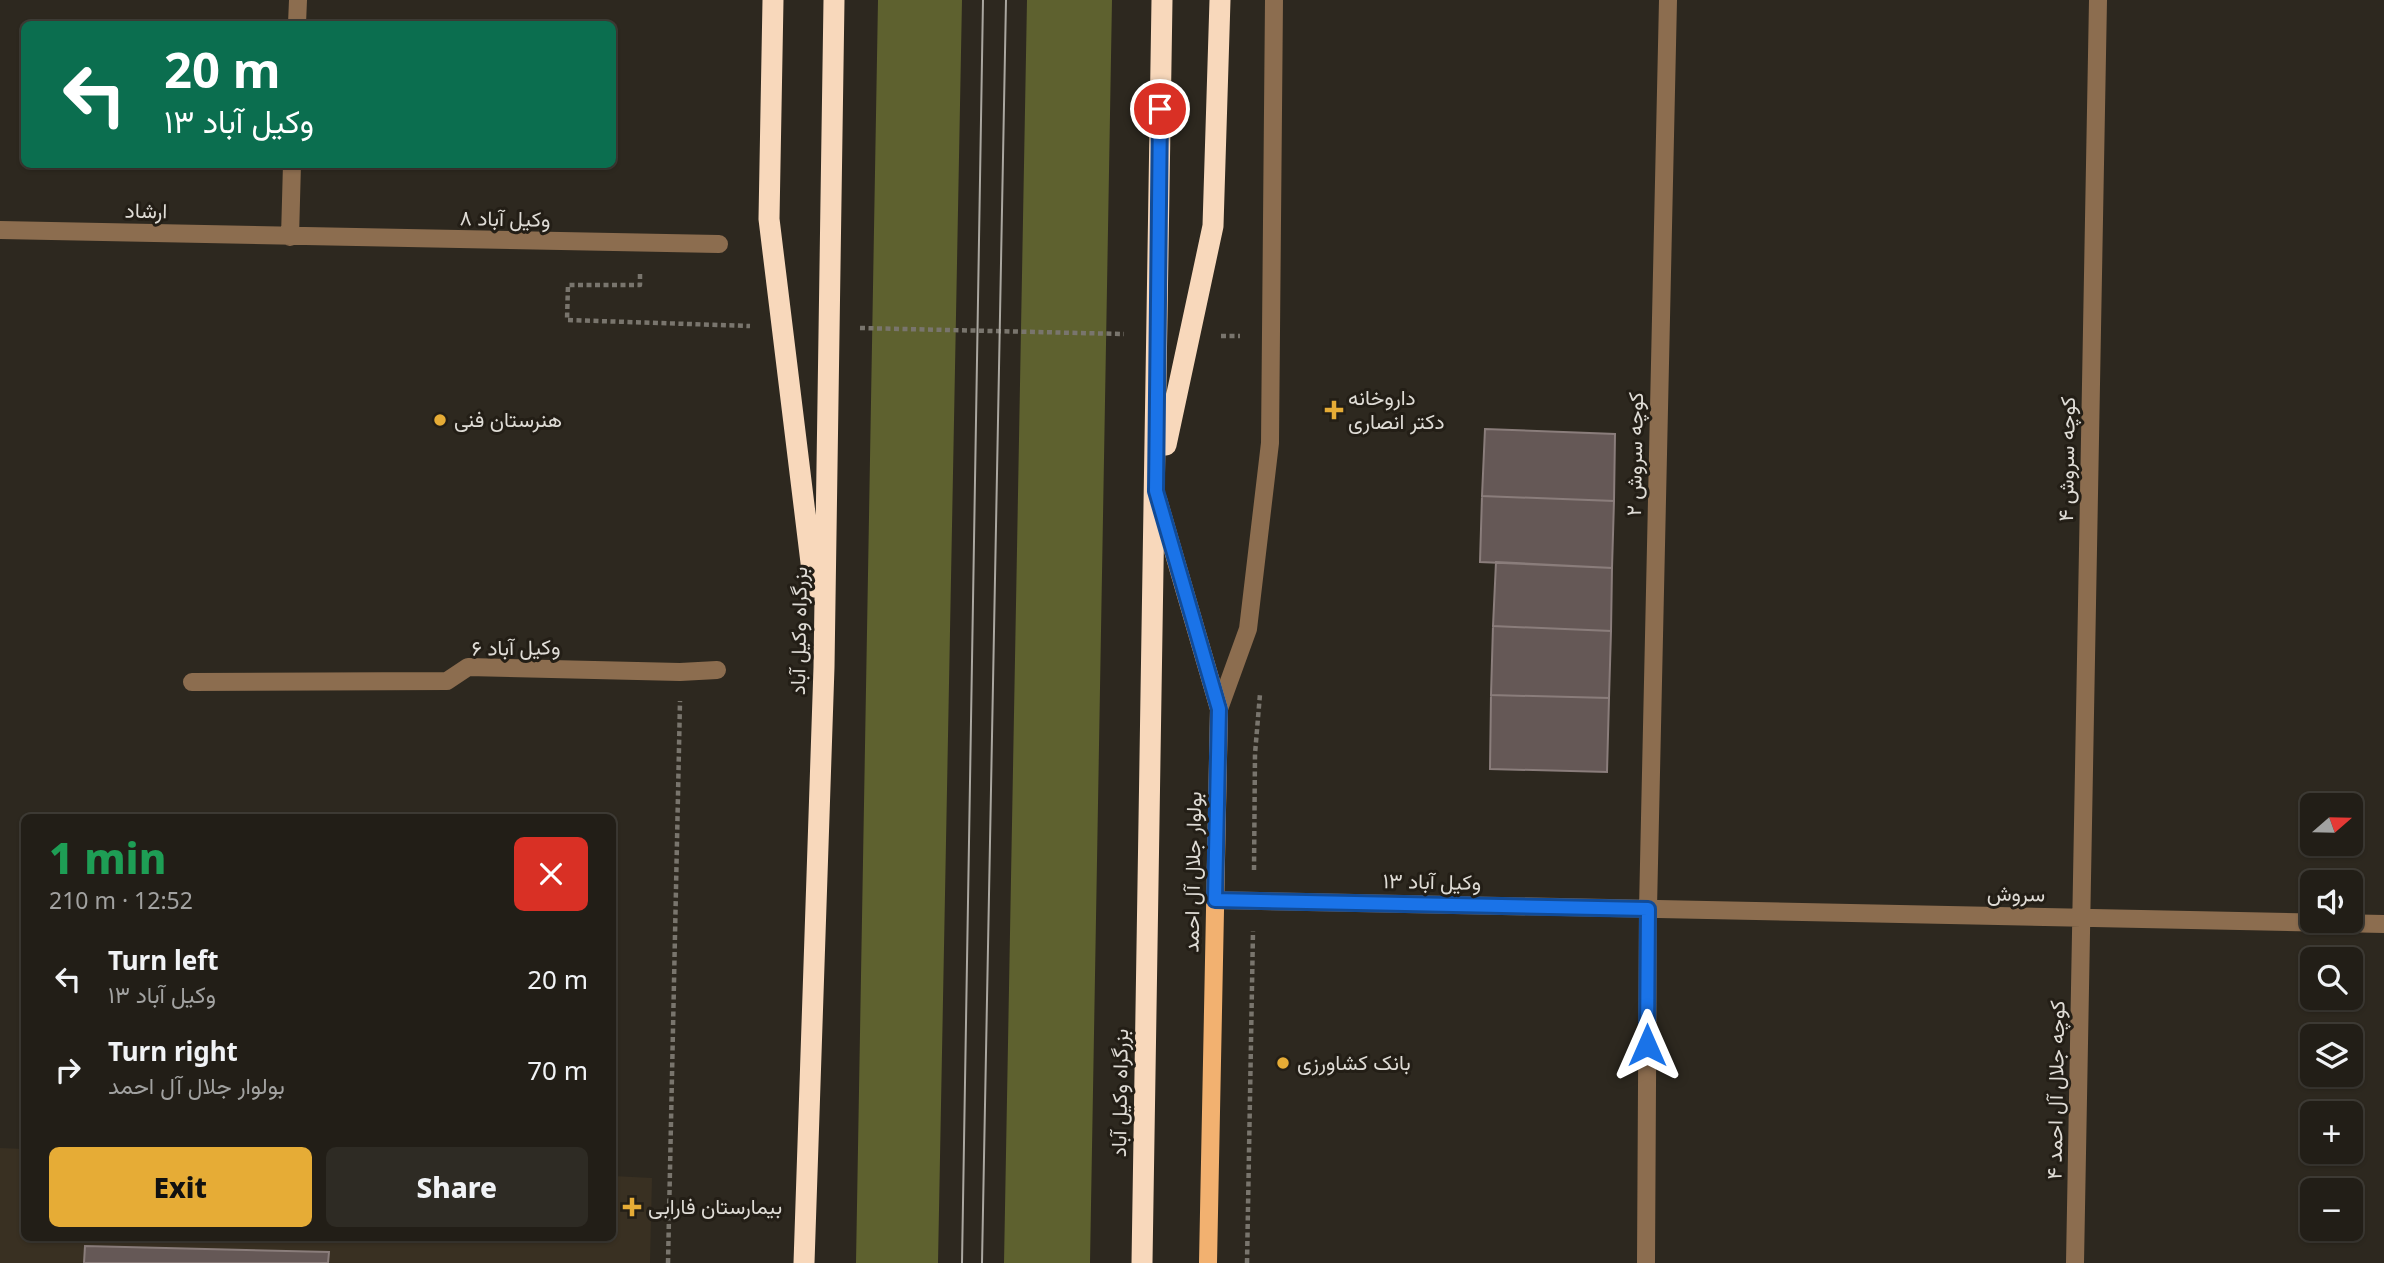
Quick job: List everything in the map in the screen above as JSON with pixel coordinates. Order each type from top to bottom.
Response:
[{"type":"highway","points":[[773,0],[769,219],[824,667]]},
{"type":"highway","name":"بزرگراه وکیل آباد","points":[[804,1263],[824,667],[834,0]]},
{"type":"highway","name":"بزرگراه وکیل آباد","points":[[1142,1263],[1162,0]]},
{"type":"highway","points":[[1156,491],[1213,226],[1220,0]]},
{"type":"main road","name":"بولوار جلال آل احمد","points":[[1156,491],[1219,709],[1208,1263]]},
{"type":"street","points":[[297,21],[298,0]]},
{"type":"street","points":[[1219,709],[1248,629],[1270,443],[1274,0]]},
{"type":"street","name":"کوچه سروش ۲","points":[[1646,1263],[1648,909],[1668,0]]},
{"type":"street","name":"کوچه سروش ۴","points":[[2081,918],[2098,0]]},
{"type":"street","points":[[290,237],[292,168]]},
{"type":"street","name":"ارشاد","points":[[0,230],[290,237]]},
{"type":"street","name":"۸ وکیل آباد","points":[[290,237],[719,244]]},
{"type":"street","name":"۶ وکیل آباد","points":[[192,682],[447,681],[467,667],[681,672],[717,670]]},
{"type":"street","name":"۱۳ وکیل آباد","points":[[1215,900],[1648,909]]},
{"type":"street","name":"سروش","points":[[1648,909],[2384,924]]},
{"type":"street","name":"کوچه جلال آل احمد ۴","points":[[2076,1263],[2081,918]]},
{"type":"path","points":[[640,285],[568,285],[567,320],[757,326]]},
{"type":"path","points":[[854,328],[1133,334]]},
{"type":"path","points":[[1216,336],[1244,336]]},
{"type":"path","points":[[668,1263],[681,672]]},
{"type":"shaded area","name":"بیمارستان فارابی","points":[[0,1148],[21,1149],[21,1241],[616,1241],[616,1176],[652,1178],[650,1263],[0,1263]]},
{"type":"green space","points":[[878,0],[962,0],[938,1263],[856,1263]]},
{"type":"green space","points":[[1027,0],[1112,0],[1090,1263],[1004,1263]]},
{"type":"building","points":[[1485,429],[1615,434],[1614,501],[1482,496]]},
{"type":"building","points":[[1482,496],[1614,501],[1612,568],[1480,562]]},
{"type":"building","points":[[1496,562],[1612,568],[1611,631],[1493,626]]},
{"type":"building","points":[[1493,626],[1611,631],[1609,698],[1491,695]]},
{"type":"building","points":[[1491,695],[1609,698],[1607,772],[1490,769]]},
{"type":"building","points":[[85,1246],[329,1252],[328,1263],[84,1263]]},
{"type":"tram line","points":[[962,1263],[983,0]]},
{"type":"tram line","points":[[982,1263],[1006,0]]},
{"type":"place","name":"داروخانه دکتر انصاری","points":[[1334,410]]},
{"type":"place","name":"هنرستان فنی","points":[[440,420]]},
{"type":"place","name":"بانک کشاورزی","points":[[1283,1063]]},
{"type":"place","name":"بیمارستان فارابی","points":[[632,1207]]},
{"type":"route","points":[[1160,109],[1156,491],[1219,709],[1215,900],[1648,909],[1647,1045]]}]
